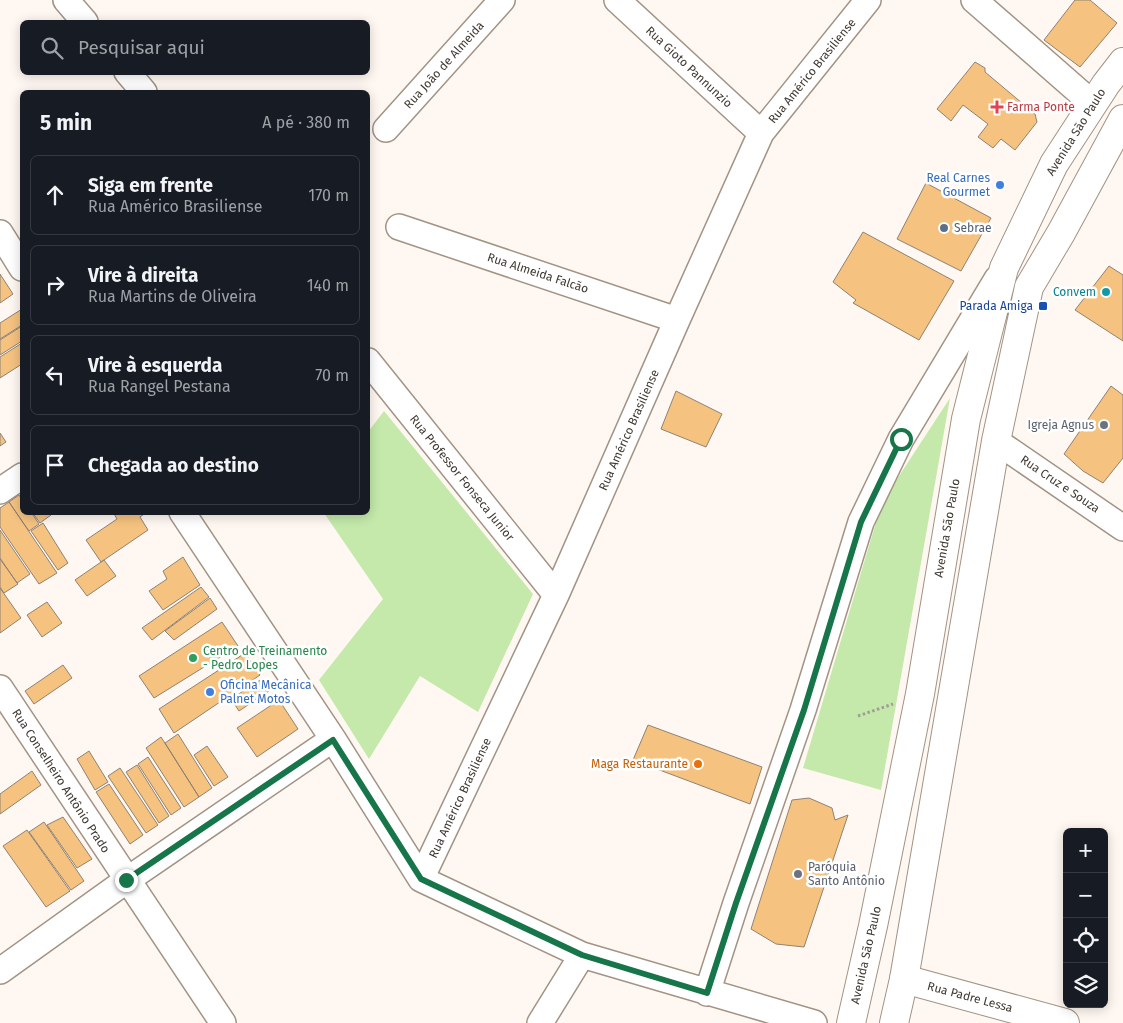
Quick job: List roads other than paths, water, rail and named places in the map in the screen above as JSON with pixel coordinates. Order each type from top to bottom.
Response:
[{"type":"main road","name":"Avenida São Paulo","points":[[851,1023],[875,917],[920,694],[966,420],[1004,268],[1054,164],[1123,62]]},
{"type":"main road","points":[[894,1023],[904,979],[996,441],[1029,287],[1122,124],[1093,104]]},
{"type":"main road","points":[[904,979],[894,970],[889,960],[910,808],[907,755]]},
{"type":"main road","name":"Rua Padre Lessa","points":[[904,979],[1065,1023]]},
{"type":"street","points":[[66,0],[83,20]]},
{"type":"street","name":"Rua João de Almeida","points":[[386,129],[502,0]]},
{"type":"street","name":"Rua Gioto Pannunzio","points":[[617,0],[762,134]]},
{"type":"street","name":"Rua Américo Brasiliense","points":[[421,879],[556,595],[677,320],[762,134],[868,0]]},
{"type":"street","points":[[974,0],[1093,104]]},
{"type":"street","points":[[130,75],[142,90]]},
{"type":"street","name":"Rua Almeida Falcão","points":[[399,227],[677,320]]},
{"type":"street","points":[[0,233],[20,265]]},
{"type":"street","points":[[707,993],[736,903],[804,710],[861,522],[901,439],[1004,268]]},
{"type":"street","name":"Rua Professor Fonseca Junior","points":[[370,362],[556,595]]},
{"type":"street","name":"Rua Cruz e Souza","points":[[996,441],[1123,528]]},
{"type":"street","points":[[0,492],[20,477]]},
{"type":"street","points":[[184,515],[333,740],[421,879],[582,955],[801,1021]]},
{"type":"street","name":"Rua Conselheiro Antônio Prado","points":[[0,688],[126,880],[223,1023]]},
{"type":"street","points":[[0,971],[126,880],[333,740]]},
{"type":"street","points":[[540,1023],[582,955]]},
{"type":"place","name":"Farma Ponte","points":[[997,107]]},
{"type":"place","name":"Real Carnes Gourmet","points":[[1000,185]]},
{"type":"place","name":"Sebrae","points":[[944,228]]},
{"type":"place","name":"Convem","points":[[1106,292]]},
{"type":"place","name":"Parada Amiga","points":[[1043,306]]},
{"type":"place","name":"Igreja Agnus","points":[[1104,425]]},
{"type":"place","name":"Centro de Treinamento - Pedro Lopes","points":[[193,658]]},
{"type":"place","name":"Oficina Mecânica Palnet Motos","points":[[210,692]]},
{"type":"place","name":"Maga Restaurante","points":[[698,764]]},
{"type":"place","name":"Paróquia Santo Antônio","points":[[798,874]]}]
